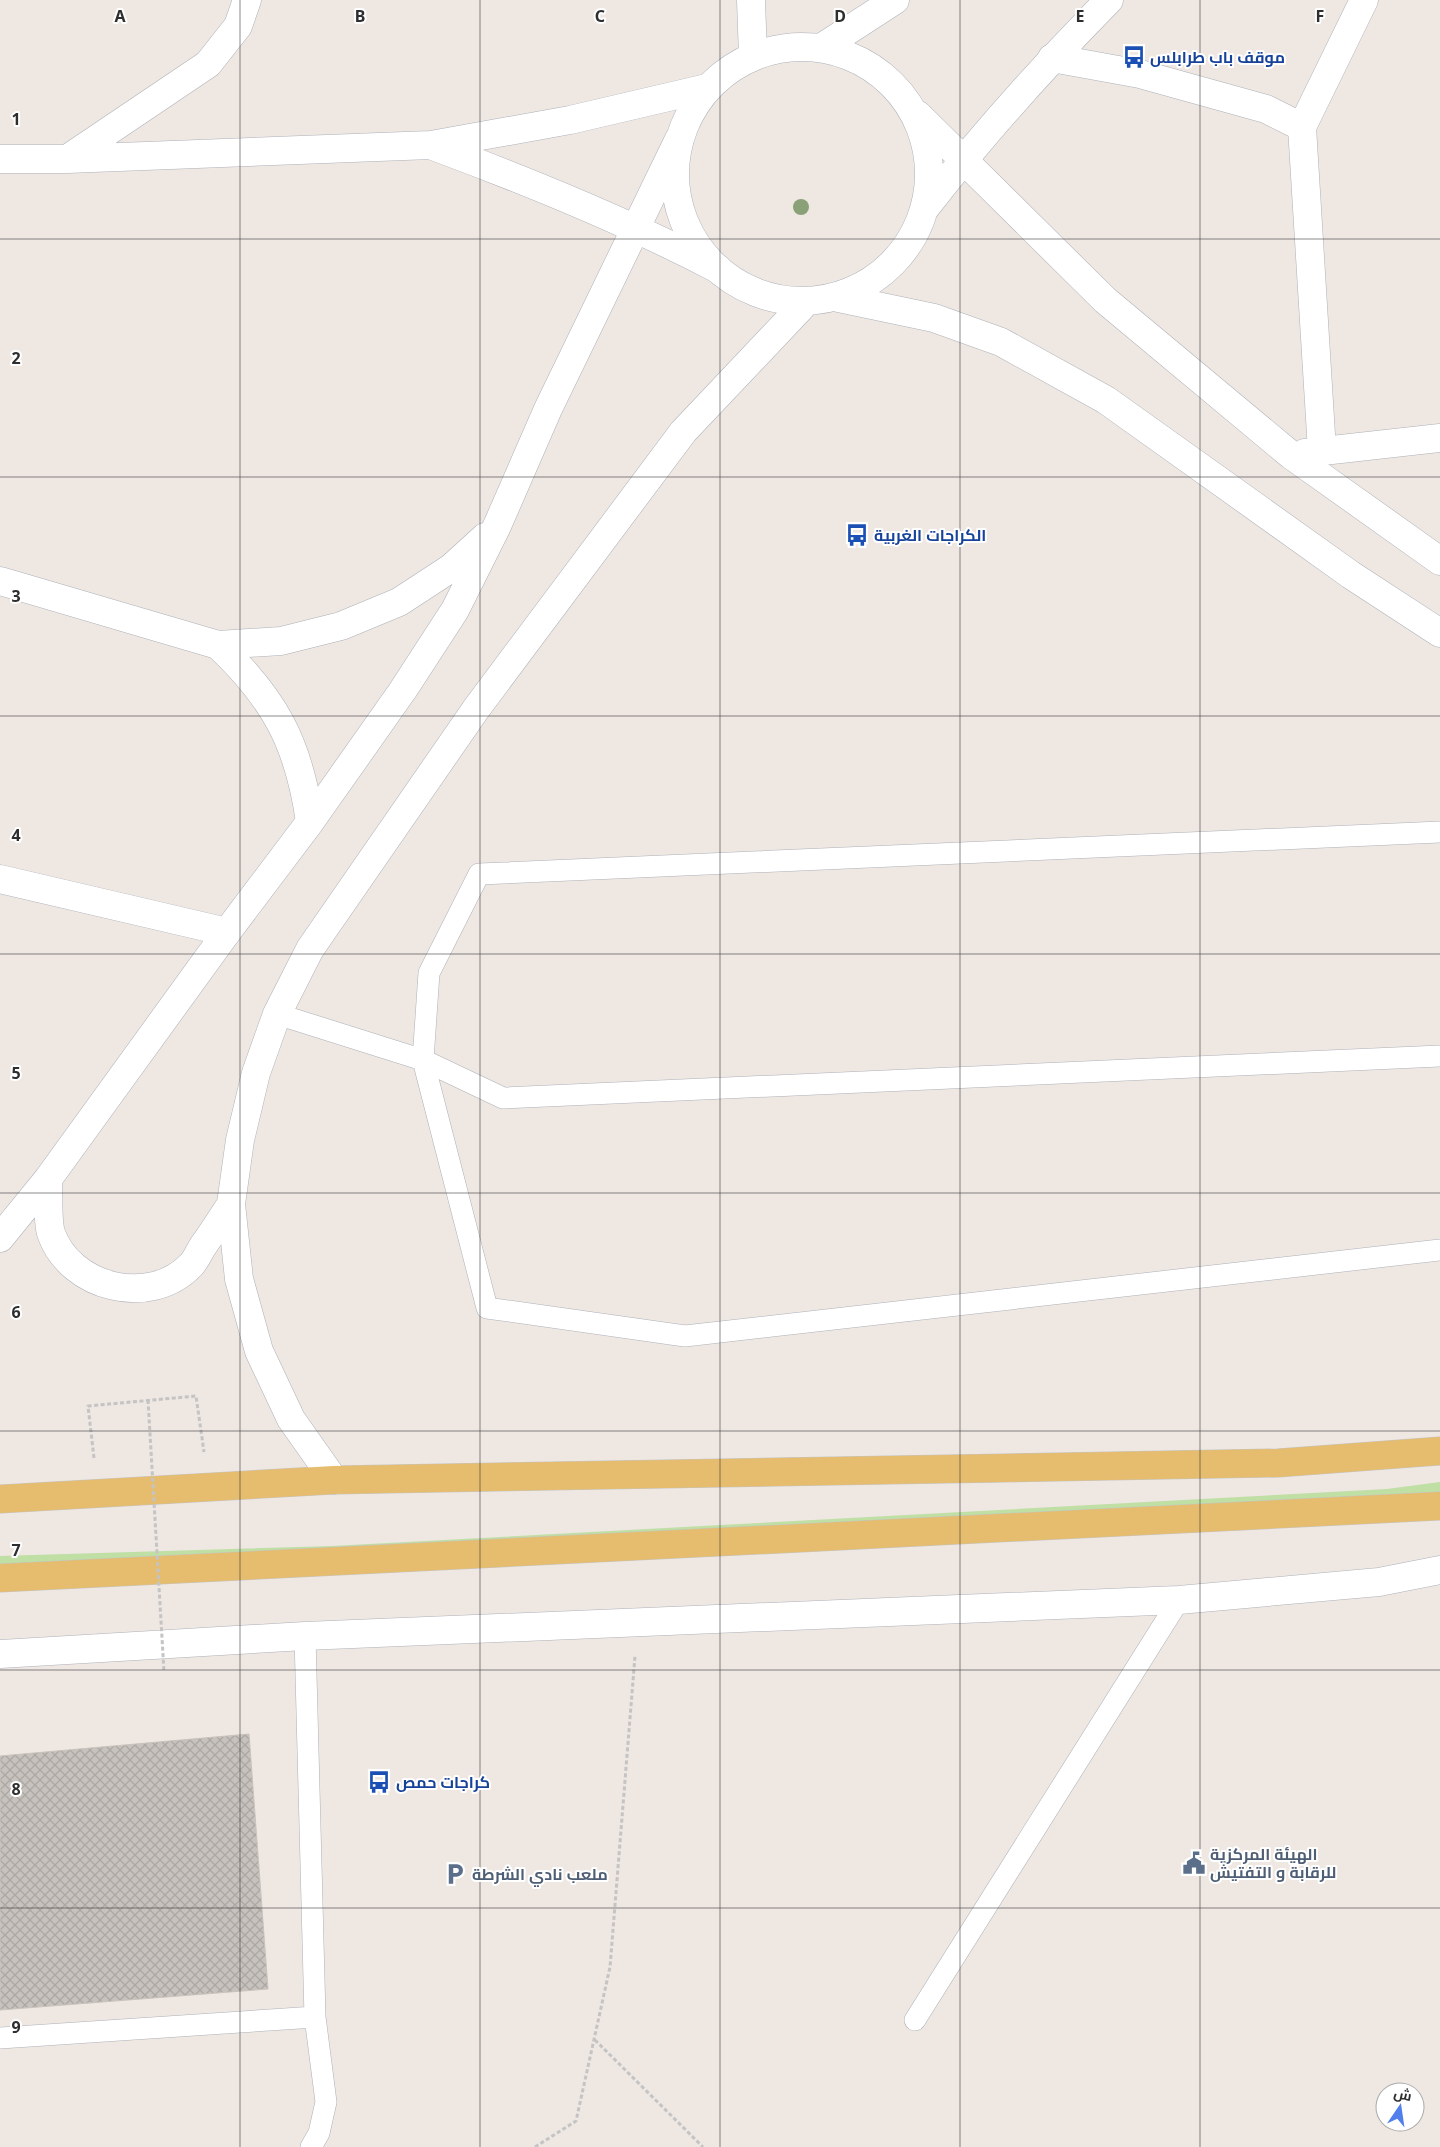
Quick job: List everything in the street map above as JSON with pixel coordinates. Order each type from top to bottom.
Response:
[{"type":"main road","points":[[67,159],[208,64],[238,26],[247,0]]},
{"type":"main road","points":[[751,0],[753,56]]},
{"type":"main road","points":[[821,48],[869,7],[895,0]]},
{"type":"main road","points":[[432,145],[508,174],[635,228],[718,269],[744,287],[774,298],[807,301],[834,297],[865,285],[893,264],[913,238],[926,207],[963,160],[1052,58],[1109,0]]},
{"type":"main road","points":[[1322,451],[1302,127],[1364,0]]},
{"type":"main road","points":[[0,1238],[48,1180],[227,932],[310,822],[403,690],[455,610],[497,526],[548,409],[679,139],[690,112],[707,88],[728,70],[753,56],[797,46],[821,48],[858,59],[890,80],[914,111],[1105,300],[1291,455],[1440,561]]},
{"type":"main road","points":[[1052,58],[1140,74],[1266,110],[1302,127]]},
{"type":"main road","points":[[0,159],[67,159],[432,145],[570,120],[707,88]]},
{"type":"main road","points":[[914,111],[930,157],[926,207]]},
{"type":"main road","points":[[679,139],[675,186],[688,231],[718,269]]},
{"type":"main road","points":[[834,297],[934,318],[1001,342],[1097,395],[1351,574],[1440,633]]},
{"type":"main road","points":[[334,1480],[291,1418],[259,1351],[239,1279],[231,1204],[240,1140],[256,1073],[277,1014],[310,949],[482,701],[683,432],[807,301]]},
{"type":"main road","points":[[1291,455],[1440,438]]},
{"type":"main road","points":[[0,581],[218,645],[281,641],[341,626],[399,602],[451,568],[497,526]]},
{"type":"main road","points":[[218,645],[243,668],[264,695],[282,724],[296,756],[303,780],[310,822]]},
{"type":"main road","points":[[0,879],[227,932]]},
{"type":"main road","points":[[48,1180],[51,1232],[65,1257],[86,1276],[112,1287],[140,1288],[167,1281],[190,1265],[231,1204]]},
{"type":"main road","points":[[0,1499],[334,1480],[1278,1464],[1440,1451]]},
{"type":"main road","points":[[0,1578],[1440,1506]]},
{"type":"main road","points":[[0,1654],[305,1636],[1179,1600],[1379,1582],[1440,1570]]},
{"type":"lane","points":[[1440,832],[479,874],[428,973],[423,1060],[487,1308],[686,1336],[1440,1250]]},
{"type":"lane","points":[[277,1014],[423,1060],[503,1098],[1440,1056]]},
{"type":"lane","points":[[915,2020],[1179,1600]]},
{"type":"lane","points":[[305,1636],[315,2017],[326,2102],[319,2133],[311,2147]]},
{"type":"lane","points":[[0,2038],[315,2017]]},
{"type":"path","points":[[98,1494],[88,1406],[196,1396],[209,1487]]},
{"type":"path","points":[[148,1400],[164,1672]]},
{"type":"path","points":[[535,2147],[576,2121],[610,1967],[637,1621]]},
{"type":"path","points":[[594,2039],[703,2147]]},
{"type":"green space","points":[[1440,1482],[1440,1497],[0,1584],[0,1556],[332,1546],[1387,1489]]},
{"type":"building","points":[[249,1734],[268,1989],[0,2010],[0,1756]]},
{"type":"place","name":"موقف باب طرابلس","points":[[1134,57]]},
{"type":"place","name":"الكراجات الغربية","points":[[857,535]]},
{"type":"place","name":"كراجات حمص","points":[[379,1782]]},
{"type":"place","name":"الهيئة المركزية للرقابة و التفتيش","points":[[1194,1863]]},
{"type":"place","name":"ملعب نادي الشرطة","points":[[455,1874]]}]
